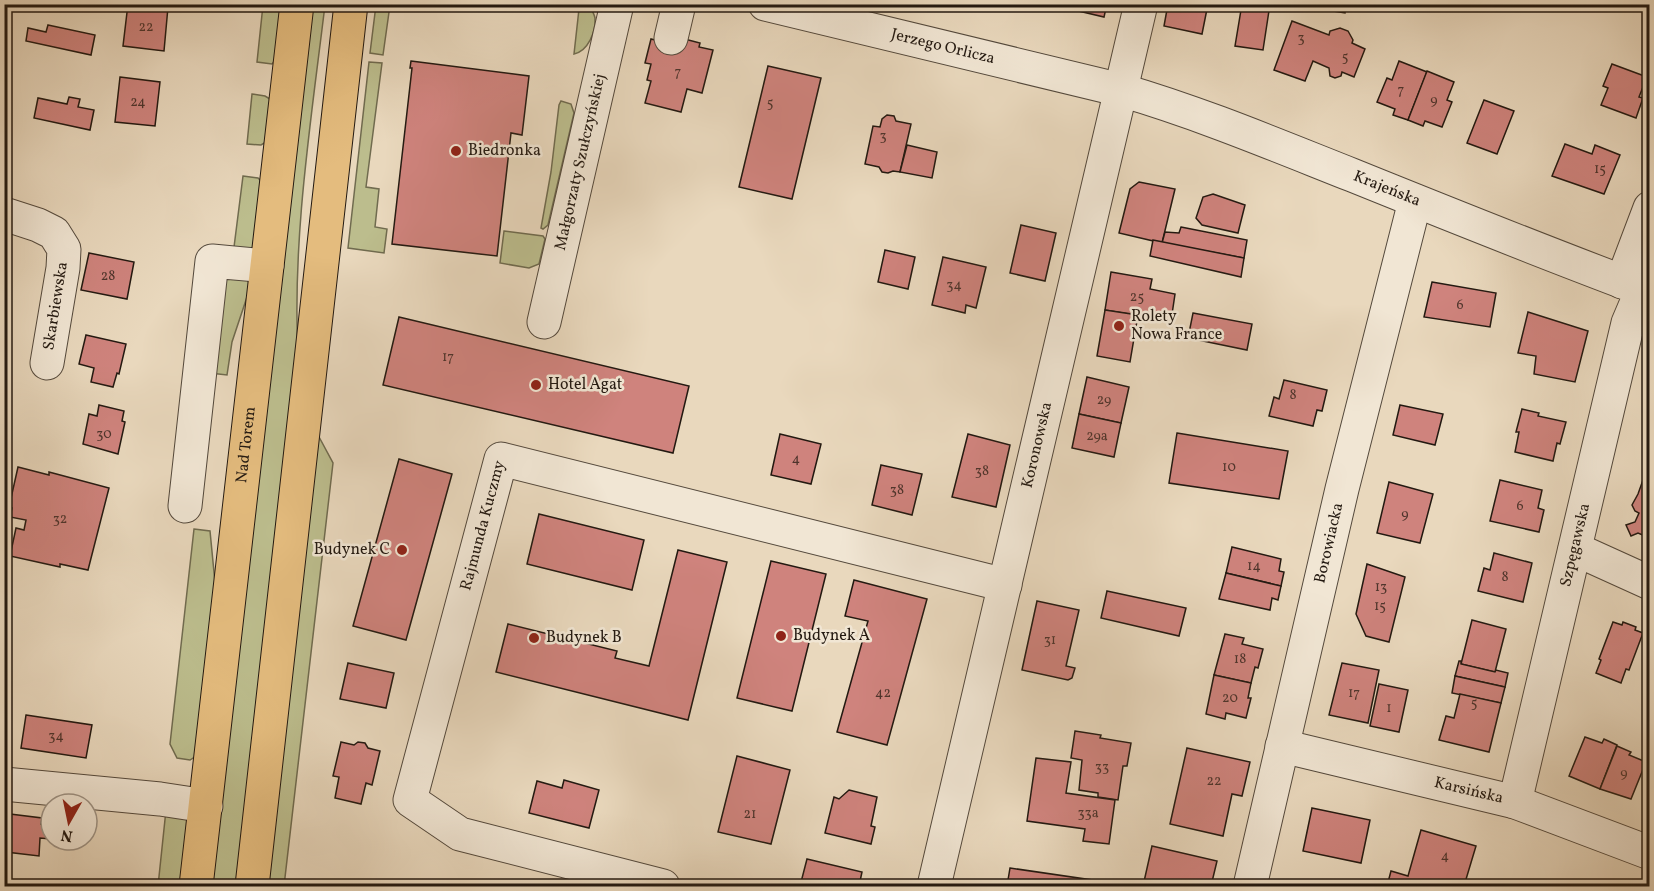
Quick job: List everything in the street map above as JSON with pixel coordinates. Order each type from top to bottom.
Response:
[{"type":"main road","name":"Nad Torem","points":[[196,886],[297,4]]},
{"type":"main road","points":[[252,886],[351,4]]},
{"type":"street","name":"Małgorzaty Szułczyńskiej","points":[[544,322],[617,4]]},
{"type":"street","points":[[671,38],[679,4]]},
{"type":"street","name":"Jerzego Orlicza","points":[[765,4],[802,9],[1120,90]]},
{"type":"street","name":"Koronowska","points":[[934,886],[1141,4]]},
{"type":"street","name":"Krajeńska","points":[[1120,90],[1159,101],[1238,130],[1638,288]]},
{"type":"street","name":"Borowiacka","points":[[1250,886],[1342,489],[1415,201]]},
{"type":"street","name":"Szpęgawska","points":[[1515,802],[1638,288],[1650,208]]},
{"type":"street","name":"Skarbiewska","points":[[4,214],[54,233],[64,249],[63,268],[47,363]]},
{"type":"street","points":[[185,506],[212,261],[267,266]]},
{"type":"street","name":"Rajmunda Kuczmy","points":[[663,886],[460,834],[410,800],[501,459],[1005,585]]},
{"type":"street","points":[[1575,549],[1650,583]]},
{"type":"street","name":"Karsińska","points":[[1282,746],[1515,802],[1650,853]]},
{"type":"street","points":[[4,784],[160,799],[206,806]]},
{"type":"green space","points":[[263,5],[283,5],[276,59],[272,64],[257,62]]},
{"type":"green space","points":[[313,5],[325,5],[300,224],[298,356],[238,886],[211,886]]},
{"type":"green space","points":[[376,5],[390,5],[383,55],[370,53]]},
{"type":"green space","points":[[589,5],[595,16],[594,29],[587,45],[574,54],[579,9]]},
{"type":"green space","points":[[369,62],[382,63],[366,187],[379,189],[375,227],[387,229],[384,253],[348,248]]},
{"type":"green space","points":[[252,94],[270,99],[266,142],[261,145],[247,144]]},
{"type":"green space","points":[[561,101],[571,104],[574,113],[548,225],[543,229],[541,228]]},
{"type":"green space","points":[[243,176],[258,178],[262,182],[254,250],[233,255]]},
{"type":"green space","points":[[504,231],[543,236],[545,239],[539,264],[529,268],[500,263]]},
{"type":"green space","points":[[244,271],[251,285],[232,342],[227,375],[210,373],[220,280]]},
{"type":"green space","points":[[318,435],[333,463],[284,886],[263,886]]},
{"type":"green space","points":[[194,529],[210,531],[216,593],[196,756],[190,760],[177,758],[170,744]]},
{"type":"green space","points":[[166,810],[190,817],[181,886],[158,886]]},
{"type":"building","points":[[128,4],[168,7],[164,51],[123,46]]},
{"type":"building","points":[[1049,4],[1107,4],[1104,17]]},
{"type":"building","points":[[1168,4],[1208,4],[1202,34],[1164,26]]},
{"type":"building","points":[[1218,4],[1242,4],[1241,10]]},
{"type":"building","points":[[1242,4],[1270,4],[1263,50],[1235,46]]},
{"type":"building","points":[[1285,4],[1309,4],[1309,8]]},
{"type":"building","points":[[1327,4],[1346,4],[1345,13],[1326,10]]},
{"type":"building","points":[[1292,21],[1329,35],[1330,31],[1340,28],[1348,31],[1353,40],[1352,43],[1365,49],[1354,77],[1342,72],[1341,76],[1335,78],[1330,76],[1329,68],[1313,61],[1305,81],[1274,70]]},
{"type":"building","points":[[48,25],[95,35],[91,55],[26,41],[28,28],[46,32]]},
{"type":"building","points":[[673,36],[700,43],[699,47],[713,50],[702,93],[687,89],[681,112],[645,103],[651,81],[647,80],[651,64],[645,63],[651,39]]},
{"type":"building","name":"Biedronka","points":[[411,61],[529,76],[522,135],[511,133],[497,256],[392,244]]},
{"type":"building","points":[[1399,61],[1427,72],[1408,120],[1393,115],[1395,109],[1377,102],[1387,78],[1392,80]]},
{"type":"building","points":[[1612,64],[1647,77],[1639,97],[1643,98],[1636,118],[1601,105],[1608,88],[1603,86]]},
{"type":"building","points":[[768,66],[821,78],[792,199],[739,187]]},
{"type":"building","points":[[1427,71],[1454,82],[1447,100],[1452,102],[1442,127],[1425,121],[1423,126],[1408,120]]},
{"type":"building","points":[[120,77],[160,82],[155,126],[115,122]]},
{"type":"building","points":[[69,97],[80,99],[78,107],[94,110],[90,130],[34,118],[38,98],[67,104]]},
{"type":"building","points":[[1484,100],[1514,111],[1497,154],[1467,143]]},
{"type":"building","points":[[887,115],[894,116],[896,121],[911,124],[900,172],[882,172],[879,167],[865,164],[873,126],[880,127],[882,119]]},
{"type":"building","points":[[1565,144],[1592,154],[1595,145],[1620,155],[1604,194],[1552,176]]},
{"type":"building","points":[[907,145],[937,152],[932,178],[900,172]]},
{"type":"building","points":[[1139,182],[1175,189],[1162,243],[1119,233],[1130,189]]},
{"type":"building","points":[[1213,194],[1245,205],[1238,233],[1202,225],[1196,218],[1203,197]]},
{"type":"building","points":[[1021,225],[1056,233],[1045,281],[1010,273]]},
{"type":"building","points":[[1181,227],[1247,240],[1244,258],[1162,243],[1165,232],[1179,233]]},
{"type":"building","points":[[1153,240],[1244,258],[1241,277],[1150,256]]},
{"type":"building","points":[[885,250],[915,257],[908,289],[878,282]]},
{"type":"building","points":[[89,253],[134,262],[127,299],[81,290]]},
{"type":"building","points":[[943,257],[986,267],[976,308],[966,305],[965,313],[932,305]]},
{"type":"building","points":[[1111,272],[1152,279],[1150,289],[1175,294],[1171,321],[1105,310]]},
{"type":"building","points":[[1432,282],[1496,293],[1490,327],[1424,317]]},
{"type":"building","points":[[1105,310],[1138,315],[1130,362],[1097,356]]},
{"type":"building","points":[[1528,312],[1588,331],[1575,382],[1534,374],[1536,356],[1518,353]]},
{"type":"building","points":[[1193,313],[1252,324],[1247,350],[1188,338]]},
{"type":"building","name":"Hotel Agat","points":[[399,317],[689,386],[673,453],[383,385]]},
{"type":"building","points":[[86,335],[126,344],[119,374],[117,373],[113,387],[91,382],[94,368],[79,364]]},
{"type":"building","points":[[1087,377],[1129,387],[1121,423],[1079,414]]},
{"type":"building","points":[[1284,380],[1327,390],[1322,411],[1317,410],[1313,426],[1269,416],[1274,397],[1279,399]]},
{"type":"building","points":[[1650,397],[1650,417],[1645,414]]},
{"type":"building","points":[[99,405],[124,411],[122,421],[125,422],[118,454],[83,444],[89,414],[97,416]]},
{"type":"building","points":[[1400,405],[1443,414],[1435,445],[1393,435]]},
{"type":"building","points":[[1522,409],[1539,413],[1538,416],[1566,422],[1560,444],[1557,443],[1553,461],[1515,452],[1519,432],[1516,432]]},
{"type":"building","points":[[1079,414],[1121,423],[1114,457],[1072,448]]},
{"type":"building","points":[[1177,433],[1288,451],[1279,499],[1169,483]]},
{"type":"building","points":[[780,434],[821,444],[811,484],[771,475]]},
{"type":"building","points":[[968,434],[1010,445],[996,507],[952,497]]},
{"type":"building","name":"Budynek C","points":[[399,459],[452,474],[406,640],[353,626]]},
{"type":"building","points":[[881,465],[922,474],[912,515],[872,505]]},
{"type":"building","points":[[1648,466],[1650,467],[1650,538],[1638,533],[1631,536],[1626,525],[1635,522],[1639,513],[1632,505]]},
{"type":"building","points":[[18,467],[49,475],[49,472],[109,488],[88,570],[60,564],[60,567],[10,556],[16,528],[24,530],[26,520],[10,517],[12,508],[9,507]]},
{"type":"building","points":[[1500,480],[1542,490],[1538,508],[1544,510],[1539,532],[1490,521]]},
{"type":"building","points":[[1389,482],[1433,494],[1420,543],[1377,533]]},
{"type":"building","points":[[539,514],[644,540],[632,590],[527,564]]},
{"type":"building","points":[[1232,547],[1281,559],[1279,571],[1284,572],[1281,586],[1226,573]]},
{"type":"building","name":"Budynek B","points":[[678,550],[727,562],[688,720],[496,672],[508,624],[617,651],[615,658],[649,666]]},
{"type":"building","points":[[1494,553],[1532,563],[1523,602],[1478,591],[1484,568],[1490,570]]},
{"type":"building","name":"Budynek A","points":[[771,561],[826,574],[792,711],[737,698]]},
{"type":"building","points":[[1367,564],[1405,577],[1389,642],[1366,636],[1356,614]]},
{"type":"building","points":[[1226,573],[1281,586],[1278,600],[1272,598],[1270,610],[1219,599]]},
{"type":"building","points":[[854,580],[927,599],[887,745],[837,732],[868,621],[845,616]]},
{"type":"building","points":[[1107,591],[1186,608],[1179,636],[1101,618]]},
{"type":"building","points":[[1037,601],[1079,610],[1066,666],[1075,668],[1072,678],[1068,680],[1022,670]]},
{"type":"building","points":[[1472,620],[1506,629],[1495,672],[1461,664]]},
{"type":"building","points":[[1613,622],[1622,625],[1623,622],[1636,627],[1635,630],[1643,633],[1629,670],[1626,669],[1621,683],[1596,673]]},
{"type":"building","points":[[1225,634],[1244,638],[1242,644],[1263,649],[1251,683],[1214,675]]},
{"type":"building","points":[[1459,661],[1461,664],[1508,673],[1505,687],[1455,676]]},
{"type":"building","points":[[348,663],[394,673],[386,708],[340,699]]},
{"type":"building","points":[[1342,663],[1379,670],[1368,723],[1329,715]]},
{"type":"building","points":[[1214,675],[1251,683],[1248,698],[1251,698],[1246,718],[1226,713],[1225,719],[1206,714]]},
{"type":"building","points":[[1455,676],[1505,687],[1501,703],[1452,693]]},
{"type":"building","points":[[1379,684],[1408,690],[1399,732],[1370,726]]},
{"type":"building","points":[[1460,694],[1501,703],[1489,752],[1439,740],[1446,716],[1454,718]]},
{"type":"building","points":[[26,715],[92,725],[86,758],[21,748]]},
{"type":"building","points":[[1075,731],[1131,743],[1127,766],[1123,766],[1118,800],[1098,797],[1098,793],[1079,790],[1082,760],[1071,758]]},
{"type":"building","points":[[1585,737],[1602,743],[1604,739],[1617,745],[1600,789],[1569,776]]},
{"type":"building","points":[[341,742],[354,745],[358,742],[365,743],[368,748],[380,751],[372,785],[366,783],[361,804],[335,798],[339,777],[333,776]]},
{"type":"building","points":[[1617,746],[1631,752],[1629,755],[1646,762],[1631,799],[1600,789]]},
{"type":"building","points":[[1187,748],[1250,762],[1242,796],[1232,794],[1223,836],[1170,824]]},
{"type":"building","points":[[737,756],[790,770],[771,844],[718,832]]},
{"type":"building","points":[[1036,758],[1071,762],[1066,793],[1115,800],[1109,844],[1083,841],[1085,829],[1027,821]]},
{"type":"building","points":[[564,780],[599,790],[589,828],[529,813],[537,781],[562,788]]},
{"type":"building","points":[[849,790],[877,797],[871,826],[875,827],[871,844],[825,833],[834,797],[839,799]]},
{"type":"building","points":[[1312,808],[1370,820],[1361,863],[1303,851]]},
{"type":"building","points":[[10,814],[39,818],[39,856],[6,852]]},
{"type":"building","points":[[1421,830],[1476,846],[1464,886],[1387,886],[1391,871],[1408,876]]},
{"type":"building","points":[[1152,846],[1217,861],[1211,886],[1143,886]]},
{"type":"building","points":[[807,859],[862,872],[859,886],[800,886]]},
{"type":"building","points":[[1010,868],[1099,881],[1098,886],[1007,886]]},
{"type":"building","points":[[4,881],[37,885],[37,886],[4,886]]},
{"type":"place","name":"Biedronka","points":[[456,151]]},
{"type":"place","name":"Rolety Nowa France","points":[[1119,326]]},
{"type":"place","name":"Hotel Agat","points":[[536,385]]},
{"type":"place","name":"Budynek C","points":[[402,550]]},
{"type":"place","name":"Budynek A","points":[[781,636]]},
{"type":"place","name":"Budynek B","points":[[534,638]]}]
